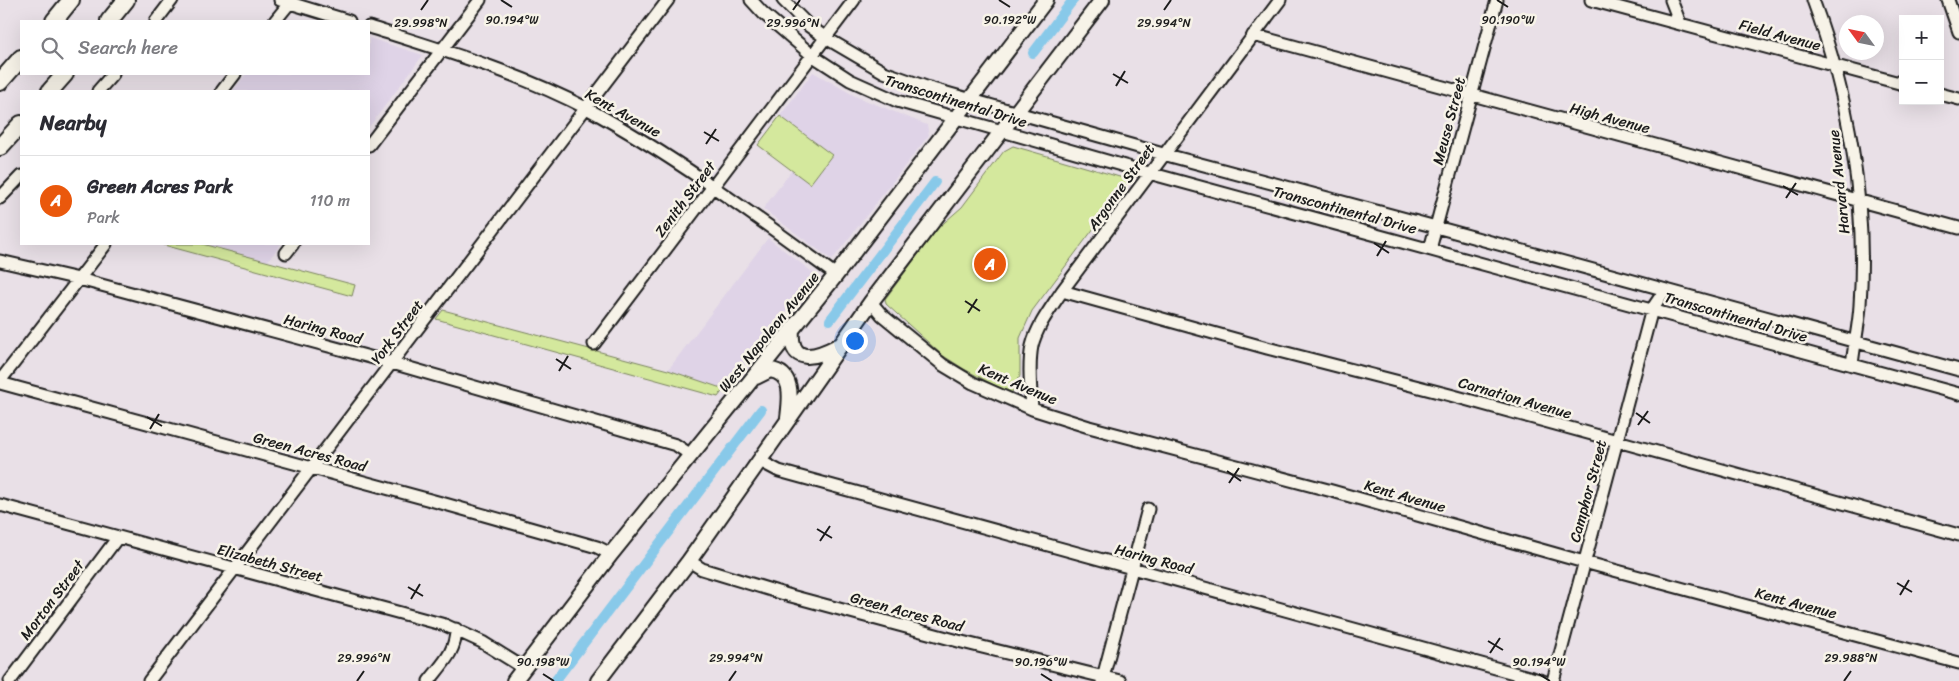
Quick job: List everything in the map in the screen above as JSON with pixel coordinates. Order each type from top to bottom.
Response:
[{"type":"highway","points":[[55,20],[71,0]]},
{"type":"highway","points":[[110,20],[126,0]]},
{"type":"highway","points":[[0,82],[20,59]]},
{"type":"highway","points":[[51,90],[64,75]]},
{"type":"highway","points":[[0,147],[20,125]]},
{"type":"main road","name":"West Napoleon Avenue","points":[[514,681],[611,554],[836,275],[1046,0]]},
{"type":"main road","points":[[598,681],[689,561],[870,302],[1102,0]]},
{"type":"main road","points":[[792,329],[791,340],[793,347],[797,353],[804,356],[813,357],[840,344]]},
{"type":"main road","points":[[750,381],[770,370],[782,373],[787,379],[790,388],[788,419]]},
{"type":"street","points":[[157,20],[172,0]]},
{"type":"street","points":[[370,144],[480,0]]},
{"type":"street","name":"York Street","points":[[150,681],[668,0]]},
{"type":"street","name":"Transcontinental Drive","points":[[752,0],[763,13],[813,56],[850,80],[897,101],[1149,173],[1959,394]]},
{"type":"street","name":"Transcontinental Drive","points":[[783,0],[809,26],[884,72],[970,99],[1163,154],[1959,370]]},
{"type":"street","name":"Zenith Street","points":[[594,344],[854,0]]},
{"type":"street","name":"Argonne Street","points":[[1032,409],[1030,367],[1032,347],[1037,333],[1062,291],[1280,0]]},
{"type":"street","name":"Meuse Street","points":[[1430,249],[1497,0]]},
{"type":"street","name":"Field Avenue","points":[[1592,0],[1899,83]]},
{"type":"street","points":[[1671,0],[1680,24]]},
{"type":"street","name":"Harvard Avenue","points":[[1813,0],[1834,65],[1850,129],[1859,200],[1860,307],[1852,365]]},
{"type":"street","points":[[1948,0],[1959,32]]},
{"type":"street","points":[[276,20],[287,1],[346,20]]},
{"type":"street","name":"Kent Avenue","points":[[370,27],[514,76],[587,108],[660,151],[714,186],[836,275]]},
{"type":"street","name":"High Avenue","points":[[1252,35],[1959,228]]},
{"type":"street","points":[[99,90],[112,75]]},
{"type":"street","points":[[223,90],[234,75]]},
{"type":"street","points":[[1944,95],[1959,99]]},
{"type":"street","points":[[0,198],[20,177]]},
{"type":"street","points":[[0,382],[105,245]]},
{"type":"street","points":[[286,254],[292,245]]},
{"type":"street","name":"Haring Road","points":[[0,261],[78,279],[392,363],[676,445],[691,455]]},
{"type":"street","name":"Camphor Street","points":[[1553,681],[1652,309],[1665,290]]},
{"type":"street","name":"Carnation Avenue","points":[[1062,291],[1959,535]]},
{"type":"street","name":"Kent Avenue","points":[[870,302],[882,316],[944,365],[973,383],[1032,409],[1089,427],[1332,491],[1584,562],[1959,663]]},
{"type":"street","points":[[1796,350],[1803,328]]},
{"type":"street","name":"Green Acres Road","points":[[0,382],[587,544],[611,554]]},
{"type":"street","name":"Haring Road","points":[[760,461],[789,474],[1543,681]]},
{"type":"street","name":"Elizabeth Street","points":[[0,505],[456,629],[482,642],[524,668]]},
{"type":"street","points":[[1103,678],[1148,509]]},
{"type":"street","name":"Morton Street","points":[[10,681],[118,537]]},
{"type":"street","name":"Green Acres Road","points":[[689,561],[702,570],[791,596],[962,642],[1120,681]]},
{"type":"street","points":[[429,681],[452,651],[456,641],[456,629]]},
{"type":"shaded area","points":[[370,38],[423,55],[370,126],[370,90],[234,90],[245,75],[370,75]]},
{"type":"shaded area","points":[[813,72],[855,96],[927,125],[929,135],[832,260],[763,209],[792,170],[810,183],[832,155],[780,116]]},
{"type":"shaded area","points":[[768,238],[816,275],[724,389],[668,370]]},
{"type":"shaded area","points":[[206,245],[280,245],[267,262]]},
{"type":"green space","points":[[780,116],[832,155],[810,184],[758,145]]},
{"type":"green space","points":[[1013,146],[1130,180],[1032,311],[1020,338],[1020,376],[1011,394],[942,355],[886,304],[885,299],[938,228],[962,207],[1004,151]]},
{"type":"green space","points":[[164,245],[206,245],[355,285],[352,296]]},
{"type":"green space","points":[[443,310],[668,370],[724,389],[718,397],[436,319]]},
{"type":"waterway","points":[[1033,53],[1073,0]]},
{"type":"waterway","points":[[830,320],[935,182]]},
{"type":"waterway","points":[[555,681],[761,410]]},
{"type":"place","name":"Green Acres Park","points":[[990,264]]}]
